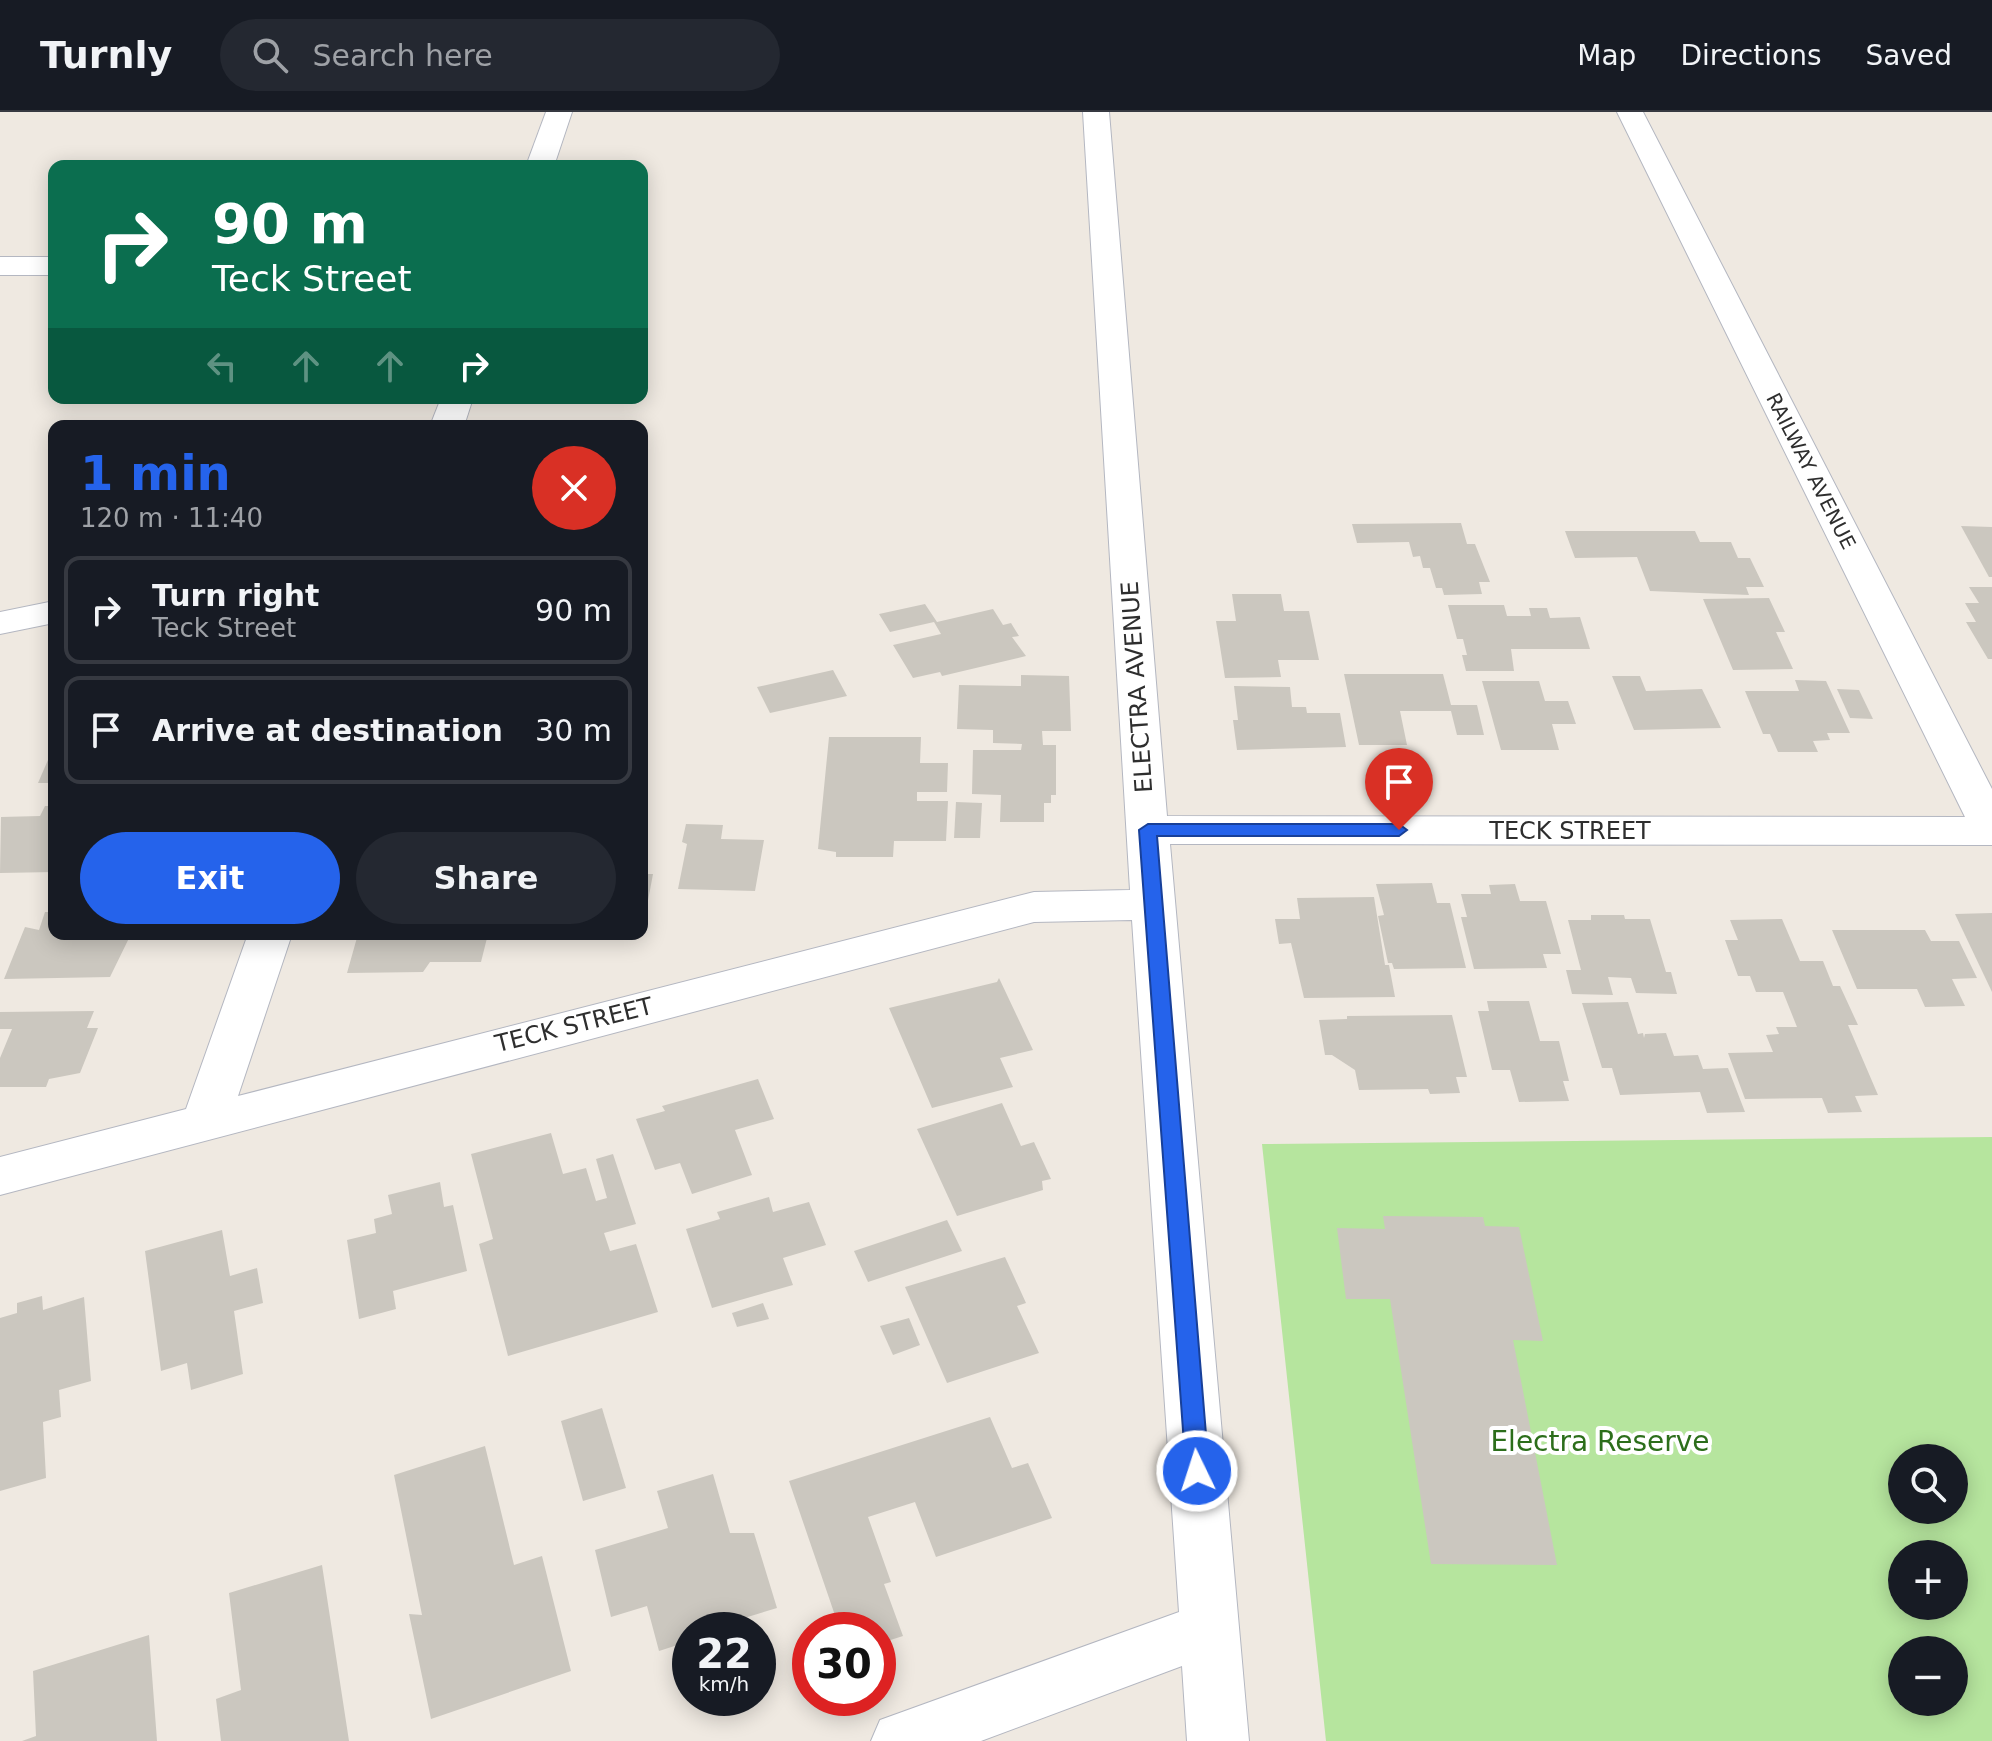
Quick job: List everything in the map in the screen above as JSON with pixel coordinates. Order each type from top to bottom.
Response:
[{"type":"street","points":[[542,160],[559,112]]},
{"type":"street","name":"ELECTRA AVENUE","points":[[1096,112],[1218,1741]]},
{"type":"street","name":"RAILWAY AVENUE","points":[[1630,112],[1992,831]]},
{"type":"street","points":[[0,266],[48,266]]},
{"type":"street","points":[[0,623],[48,613]]},
{"type":"street","name":"TECK STREET","points":[[1148,830],[1992,831]]},
{"type":"street","name":"TECK STREET","points":[[0,1176],[1034,907],[1153,905]]},
{"type":"street","points":[[206,1120],[268,940]]},
{"type":"street","points":[[902,1741],[1210,1628]]},
{"type":"green space","name":"Electra Reserve","points":[[1992,1137],[1992,1741],[1326,1741],[1262,1144]]},
{"type":"building","points":[[1461,523],[1467,544],[1475,544],[1490,582],[1479,582],[1482,594],[1444,595],[1442,588],[1436,588],[1430,568],[1423,568],[1420,556],[1413,557],[1409,542],[1357,543],[1352,524]]},
{"type":"building","points":[[1961,526],[1992,527],[1992,577],[1989,577]]},
{"type":"building","points":[[1565,531],[1695,531],[1700,542],[1731,542],[1738,558],[1750,558],[1764,587],[1746,587],[1749,595],[1650,591],[1637,557],[1575,558]]},
{"type":"building","points":[[1969,587],[1992,587],[1992,659],[1988,659],[1966,622],[1976,622],[1965,603],[1979,603]]},
{"type":"building","points":[[1232,594],[1281,594],[1284,611],[1309,611],[1319,660],[1278,660],[1281,677],[1225,678],[1216,621],[1236,621]]},
{"type":"building","points":[[1769,598],[1785,632],[1776,632],[1793,669],[1733,670],[1703,599]]},
{"type":"building","points":[[925,604],[937,622],[993,609],[1003,625],[1011,623],[1019,636],[1012,637],[1026,656],[942,676],[940,672],[913,678],[893,645],[941,634],[934,622],[890,632],[879,614]]},
{"type":"building","points":[[1448,605],[1504,605],[1507,616],[1531,616],[1529,608],[1547,608],[1550,618],[1580,617],[1590,649],[1511,649],[1514,671],[1466,671],[1462,655],[1467,655],[1463,639],[1457,639]]},
{"type":"building","points":[[833,670],[847,696],[770,713],[757,687]]},
{"type":"building","points":[[1344,674],[1443,674],[1451,705],[1477,705],[1484,735],[1457,735],[1451,711],[1400,711],[1407,745],[1359,745]]},
{"type":"building","points":[[1021,675],[1069,676],[1071,731],[1042,731],[1043,745],[1056,745],[1056,795],[1051,795],[1051,803],[1044,803],[1044,822],[1000,822],[1001,795],[972,794],[973,750],[1021,750],[1022,744],[993,743],[993,730],[957,729],[959,685],[1021,686]]},
{"type":"building","points":[[1612,676],[1640,676],[1646,691],[1702,689],[1721,728],[1634,730]]},
{"type":"building","points":[[1795,680],[1826,681],[1850,733],[1827,733],[1830,740],[1813,741],[1818,752],[1778,752],[1770,734],[1763,734],[1745,691],[1799,691]]},
{"type":"building","points":[[1482,681],[1539,681],[1545,701],[1568,701],[1576,724],[1552,724],[1559,750],[1501,750]]},
{"type":"building","points":[[1234,686],[1290,687],[1292,707],[1306,707],[1307,713],[1340,713],[1346,747],[1237,750],[1233,720],[1238,720]]},
{"type":"building","points":[[1837,689],[1859,690],[1873,719],[1850,718]]},
{"type":"building","points":[[829,737],[921,737],[920,763],[948,763],[947,792],[917,792],[917,801],[948,801],[946,841],[894,841],[893,857],[836,857],[836,852],[818,849]]},
{"type":"building","points":[[48,760],[48,783],[38,783]]},
{"type":"building","points":[[956,802],[982,803],[980,838],[954,838]]},
{"type":"building","points":[[48,806],[48,872],[0,873],[1,817],[40,816]]},
{"type":"building","points":[[686,824],[723,825],[721,839],[764,840],[755,891],[678,889],[687,844],[682,842]]},
{"type":"building","points":[[648,874],[653,874],[648,900]]},
{"type":"building","points":[[1432,883],[1437,903],[1450,903],[1466,968],[1394,969],[1392,963],[1388,963],[1378,916],[1384,915],[1376,884]]},
{"type":"building","points":[[1515,884],[1520,901],[1546,901],[1561,954],[1543,954],[1547,968],[1474,969],[1461,917],[1467,917],[1461,894],[1491,894],[1489,885]]},
{"type":"building","points":[[1374,897],[1385,965],[1389,965],[1395,997],[1304,998],[1291,943],[1279,944],[1275,919],[1300,919],[1297,898]]},
{"type":"building","points":[[45,912],[48,912],[48,940],[128,940],[110,977],[4,979],[25,927],[39,930]]},
{"type":"building","points":[[1992,913],[1992,992],[1955,914]]},
{"type":"building","points":[[1591,915],[1650,919],[1666,972],[1671,972],[1677,994],[1636,993],[1631,978],[1608,977],[1613,995],[1572,994],[1566,970],[1581,970],[1568,920],[1591,920]]},
{"type":"building","points":[[1782,919],[1800,961],[1823,961],[1833,986],[1840,986],[1858,1025],[1848,1025],[1878,1095],[1855,1096],[1862,1112],[1828,1113],[1822,1098],[1745,1099],[1728,1053],[1773,1052],[1766,1035],[1779,1034],[1776,1027],[1797,1027],[1783,992],[1756,992],[1750,976],[1738,976],[1725,940],[1738,940],[1730,920]]},
{"type":"building","points":[[1832,930],[1925,930],[1931,941],[1959,941],[1977,978],[1952,979],[1965,1006],[1925,1007],[1917,989],[1857,989]]},
{"type":"building","points":[[356,940],[486,940],[481,962],[430,962],[423,972],[347,973]]},
{"type":"building","points":[[999,978],[1033,1050],[1000,1058],[1013,1087],[932,1108],[889,1008],[997,982]]},
{"type":"building","points":[[1487,1001],[1529,1001],[1540,1041],[1559,1041],[1569,1081],[1563,1081],[1569,1101],[1519,1102],[1510,1070],[1492,1070],[1478,1011],[1489,1011]]},
{"type":"building","points":[[1628,1002],[1638,1034],[1643,1033],[1644,1038],[1645,1034],[1666,1033],[1674,1056],[1698,1055],[1703,1069],[1728,1068],[1745,1112],[1707,1113],[1700,1092],[1620,1095],[1612,1068],[1602,1068],[1582,1003]]},
{"type":"building","points":[[94,1011],[87,1028],[98,1028],[80,1073],[49,1079],[46,1087],[0,1087],[0,1058],[12,1029],[0,1029],[0,1012]]},
{"type":"building","points":[[1452,1015],[1467,1077],[1456,1077],[1460,1093],[1430,1094],[1428,1089],[1359,1090],[1355,1070],[1332,1055],[1325,1055],[1319,1020],[1347,1019],[1347,1016]]},
{"type":"building","points":[[758,1079],[774,1119],[735,1130],[752,1175],[692,1194],[680,1163],[655,1170],[636,1119],[665,1111],[662,1106]]},
{"type":"building","points":[[1002,1103],[1021,1146],[1034,1142],[1051,1179],[1042,1181],[1043,1190],[957,1216],[917,1129]]},
{"type":"building","points":[[551,1133],[563,1174],[586,1168],[596,1201],[607,1198],[596,1159],[613,1154],[636,1224],[604,1233],[610,1251],[636,1244],[658,1312],[508,1356],[479,1244],[493,1239],[471,1154]]},
{"type":"building","points":[[440,1182],[444,1207],[453,1205],[467,1271],[393,1291],[396,1309],[359,1319],[347,1240],[376,1233],[374,1219],[392,1214],[388,1195]]},
{"type":"building","points":[[769,1197],[773,1212],[809,1202],[826,1245],[783,1258],[793,1285],[712,1308],[686,1229],[720,1219],[717,1212]]},
{"type":"building","points":[[1383,1216],[1483,1217],[1485,1226],[1519,1227],[1543,1341],[1513,1340],[1557,1565],[1431,1564],[1390,1299],[1346,1299],[1337,1228],[1385,1229]]},
{"type":"building","points":[[947,1220],[962,1251],[868,1282],[854,1251]]},
{"type":"building","points":[[222,1230],[230,1276],[257,1268],[263,1303],[234,1311],[243,1374],[191,1390],[187,1363],[161,1371],[145,1251]]},
{"type":"building","points":[[1005,1257],[1026,1303],[1017,1306],[1039,1353],[947,1383],[905,1287]]},
{"type":"building","points":[[42,1296],[43,1310],[84,1297],[91,1381],[59,1390],[61,1417],[43,1422],[46,1478],[0,1491],[0,1318],[17,1313],[17,1303]]},
{"type":"building","points":[[763,1303],[769,1319],[737,1327],[732,1313]]},
{"type":"building","points":[[909,1318],[920,1345],[893,1355],[880,1326]]},
{"type":"building","points":[[602,1408],[626,1488],[583,1501],[561,1421]]},
{"type":"building","points":[[990,1417],[1012,1468],[1028,1463],[1052,1518],[936,1557],[915,1502],[868,1517],[891,1582],[884,1584],[894,1612],[834,1612],[789,1481]]},
{"type":"building","points":[[485,1446],[514,1565],[542,1556],[571,1671],[431,1719],[409,1614],[422,1615],[394,1475]]},
{"type":"building","points":[[713,1474],[730,1533],[754,1533],[777,1608],[764,1612],[672,1612],[672,1647],[659,1651],[647,1606],[611,1617],[595,1550],[668,1528],[657,1491]]},
{"type":"building","points":[[322,1565],[349,1741],[221,1741],[216,1699],[241,1690],[229,1593]]},
{"type":"building","points":[[896,1617],[903,1636],[896,1638]]},
{"type":"building","points":[[149,1635],[157,1741],[22,1741],[36,1736],[33,1671]]},
{"type":"route","points":[[1197,1471],[1148,830],[1399,830]]}]
